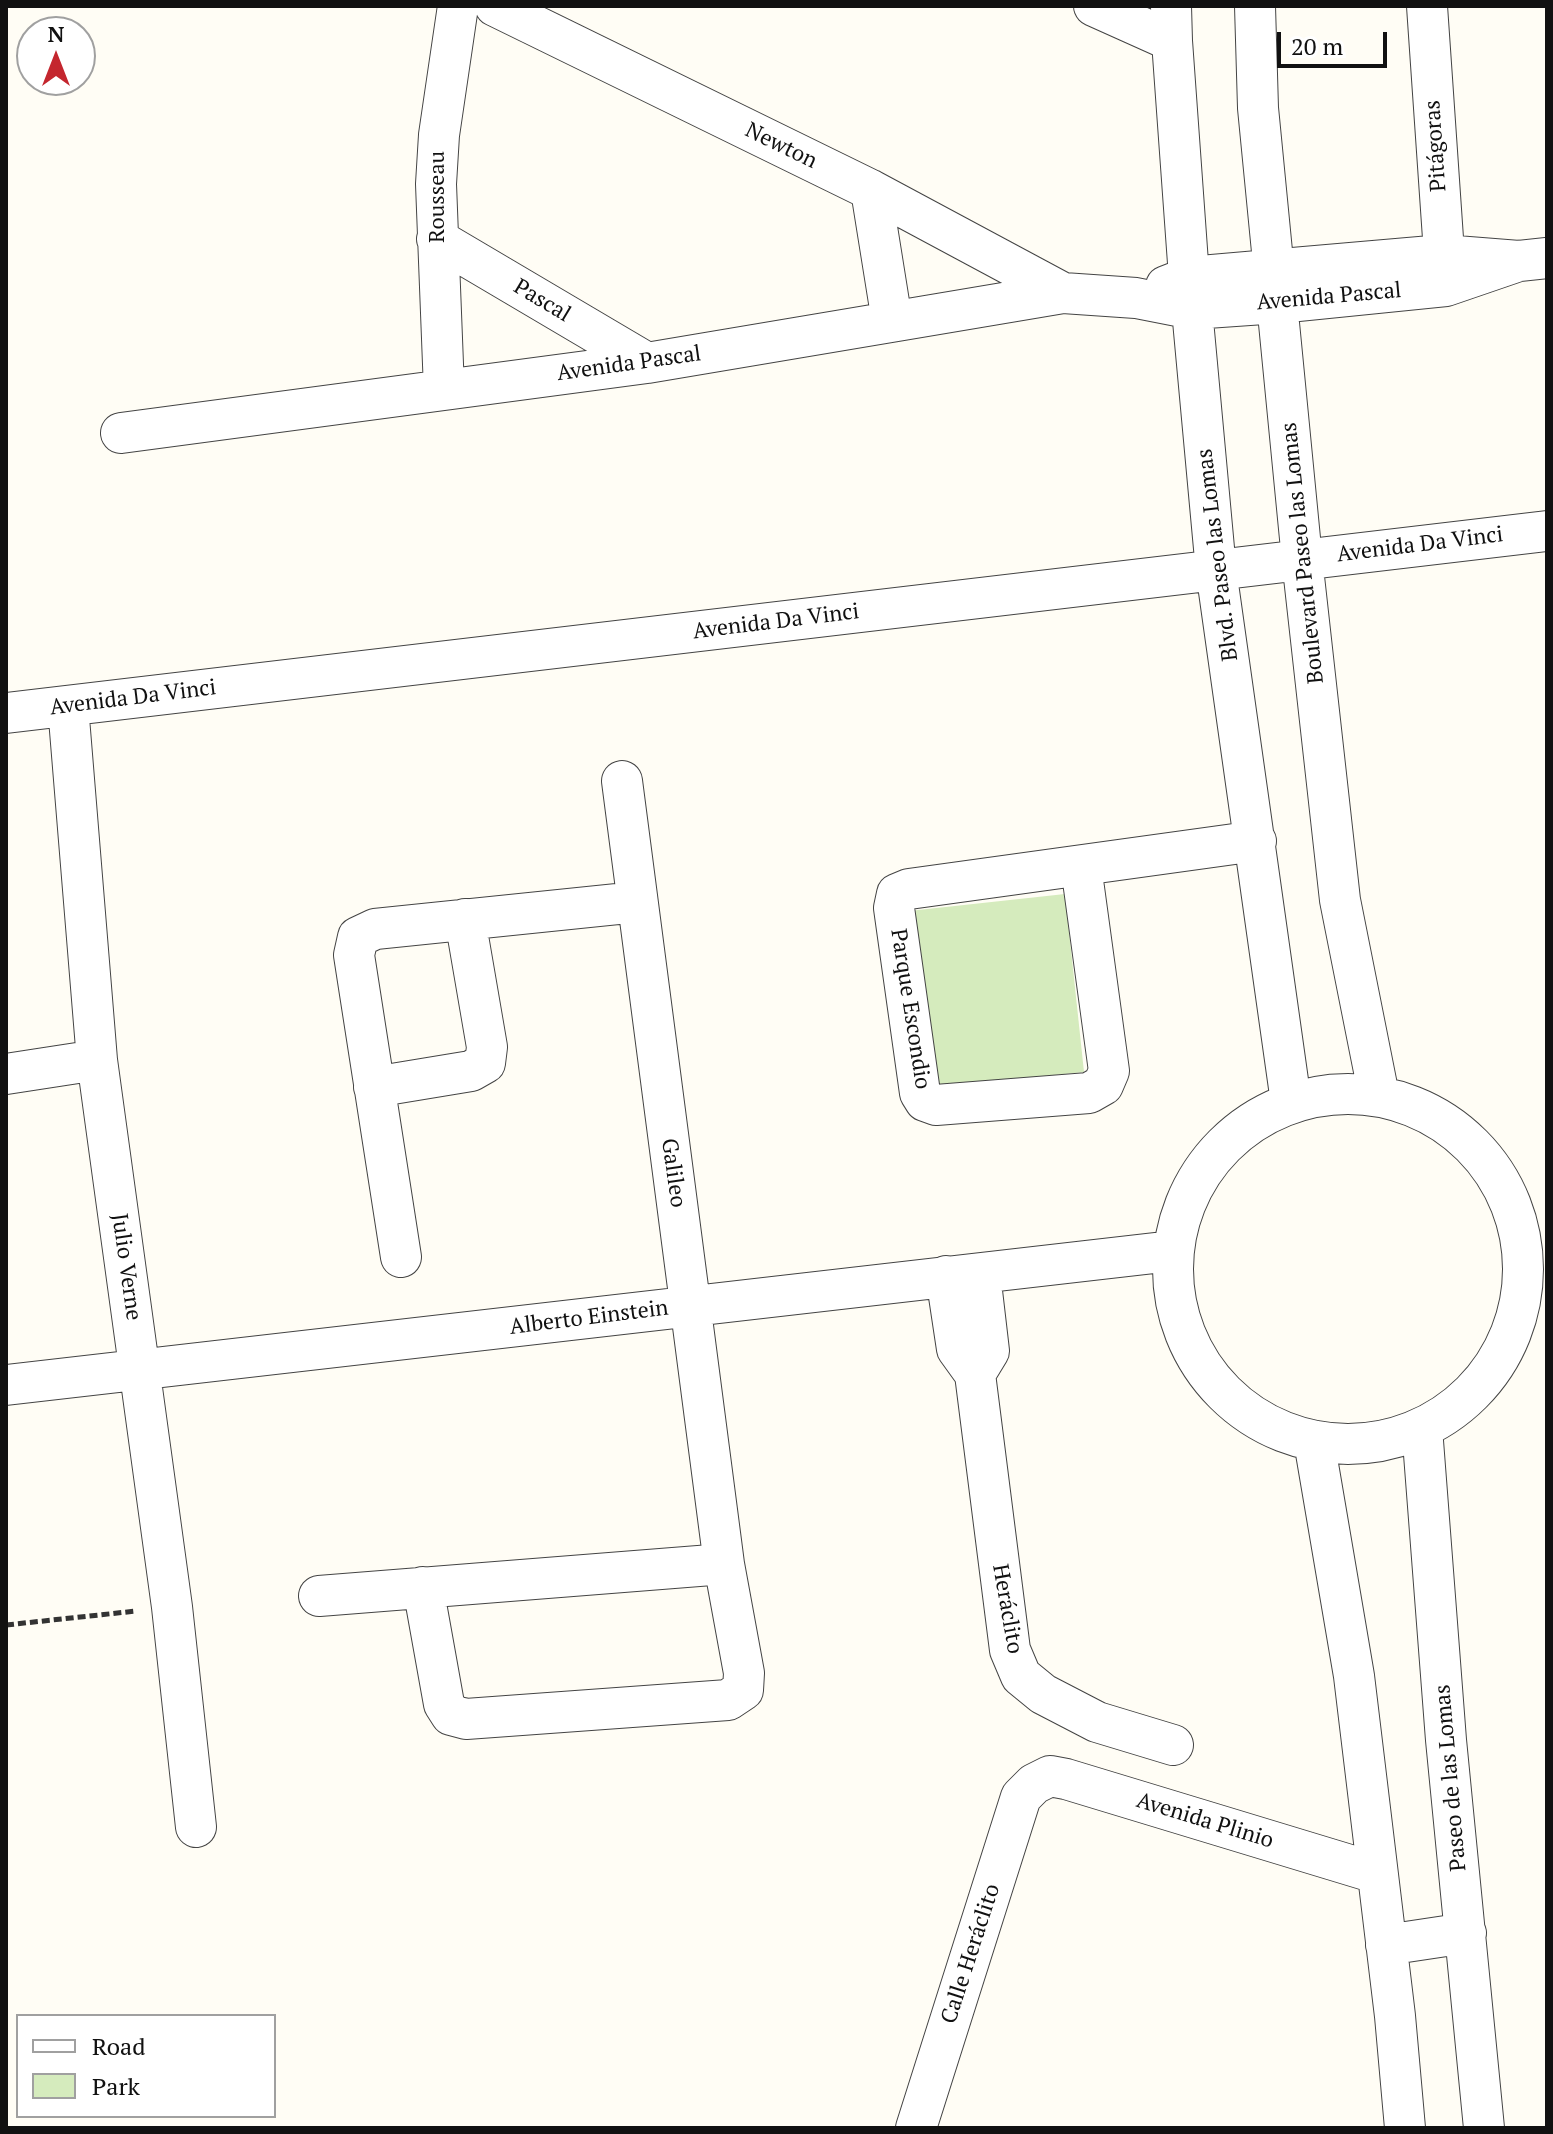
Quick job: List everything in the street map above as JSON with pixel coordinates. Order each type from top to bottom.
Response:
[{"type":"street","name":"Rousseau","points":[[444,390],[436,184],[439,135],[458,6]]},
{"type":"street","name":"Newton","points":[[495,6],[871,190],[1063,293]]},
{"type":"street","points":[[1094,6],[1172,24]]},
{"type":"street","name":"Boulevard Paseo las Lomas","points":[[1255,6],[1258,108],[1302,559],[1340,900],[1379,1096]]},
{"type":"street","name":"Pitágoras","points":[[1427,6],[1445,271]]},
{"type":"street","name":"Blvd. Paseo las Lomas","points":[[1172,24],[1191,293],[1216,570],[1291,1102]]},
{"type":"street","points":[[871,190],[892,321]]},
{"type":"street","name":"Pascal","points":[[437,239],[647,363]]},
{"type":"street","name":"Avenida Pascal","points":[[121,433],[647,363],[1063,293],[1136,298],[1445,271],[1533,260]]},
{"type":"street","name":"Avenida Da Vinci","points":[[6,713],[1547,531]]},
{"type":"street","name":"Julio Verne","points":[[68,706],[97,1060],[172,1607],[196,1827]]},
{"type":"street","name":"Galileo","points":[[423,1587],[444,1704],[451,1715],[466,1719],[728,1700],[743,1690],[744,1673],[724,1564],[622,781]]},
{"type":"street","name":"Parque Escondio","points":[[1081,866],[1109,1071],[1103,1085],[1089,1093],[936,1105],[925,1101],[920,1093],[896,924],[894,908],[897,894],[909,889],[1256,841]]},
{"type":"street","points":[[401,1257],[354,955],[358,937],[375,929],[637,902]]},
{"type":"street","points":[[374,1087],[471,1071],[485,1063],[487,1047],[465,919]]},
{"type":"street","points":[[6,1074],[97,1060]]},
{"type":"street","points":[[1334,1093],[1379,1096],[1434,1116],[1481,1153],[1529,1202],[1523,1246],[1535,1288],[1506,1346],[1471,1395],[1422,1428],[1387,1441],[1351,1445],[1314,1441],[1253,1417],[1205,1373],[1178,1315],[1172,1251],[1184,1202],[1210,1159],[1246,1124],[1291,1102],[1334,1093]]},
{"type":"street","name":"Alberto Einstein","points":[[6,1385],[1172,1251]]},
{"type":"street","name":"Heráclito","points":[[963,1275],[957,1349],[975,1374],[1010,1650],[1021,1676],[1043,1694],[1097,1722],[1173,1745]]},
{"type":"street","name":"Paseo de las Lomas","points":[[1422,1428],[1446,1740],[1484,2128]]},
{"type":"street","points":[[1314,1441],[1354,1676],[1405,2128]]},
{"type":"street","points":[[319,1596],[724,1564]]},
{"type":"street","name":"Avenida Plinio","points":[[1034,1784],[1050,1776],[1066,1779],[1376,1873]]},
{"type":"street","name":"Calle Heráclito","points":[[916,2128],[1021,1797],[1034,1784]]},
{"type":"street","points":[[1386,1945],[1466,1933]]},
{"type":"path","points":[[6,1625],[172,1607]]},
{"type":"green space","points":[[1065,894],[1084,1072],[928,1088],[909,911]]}]
